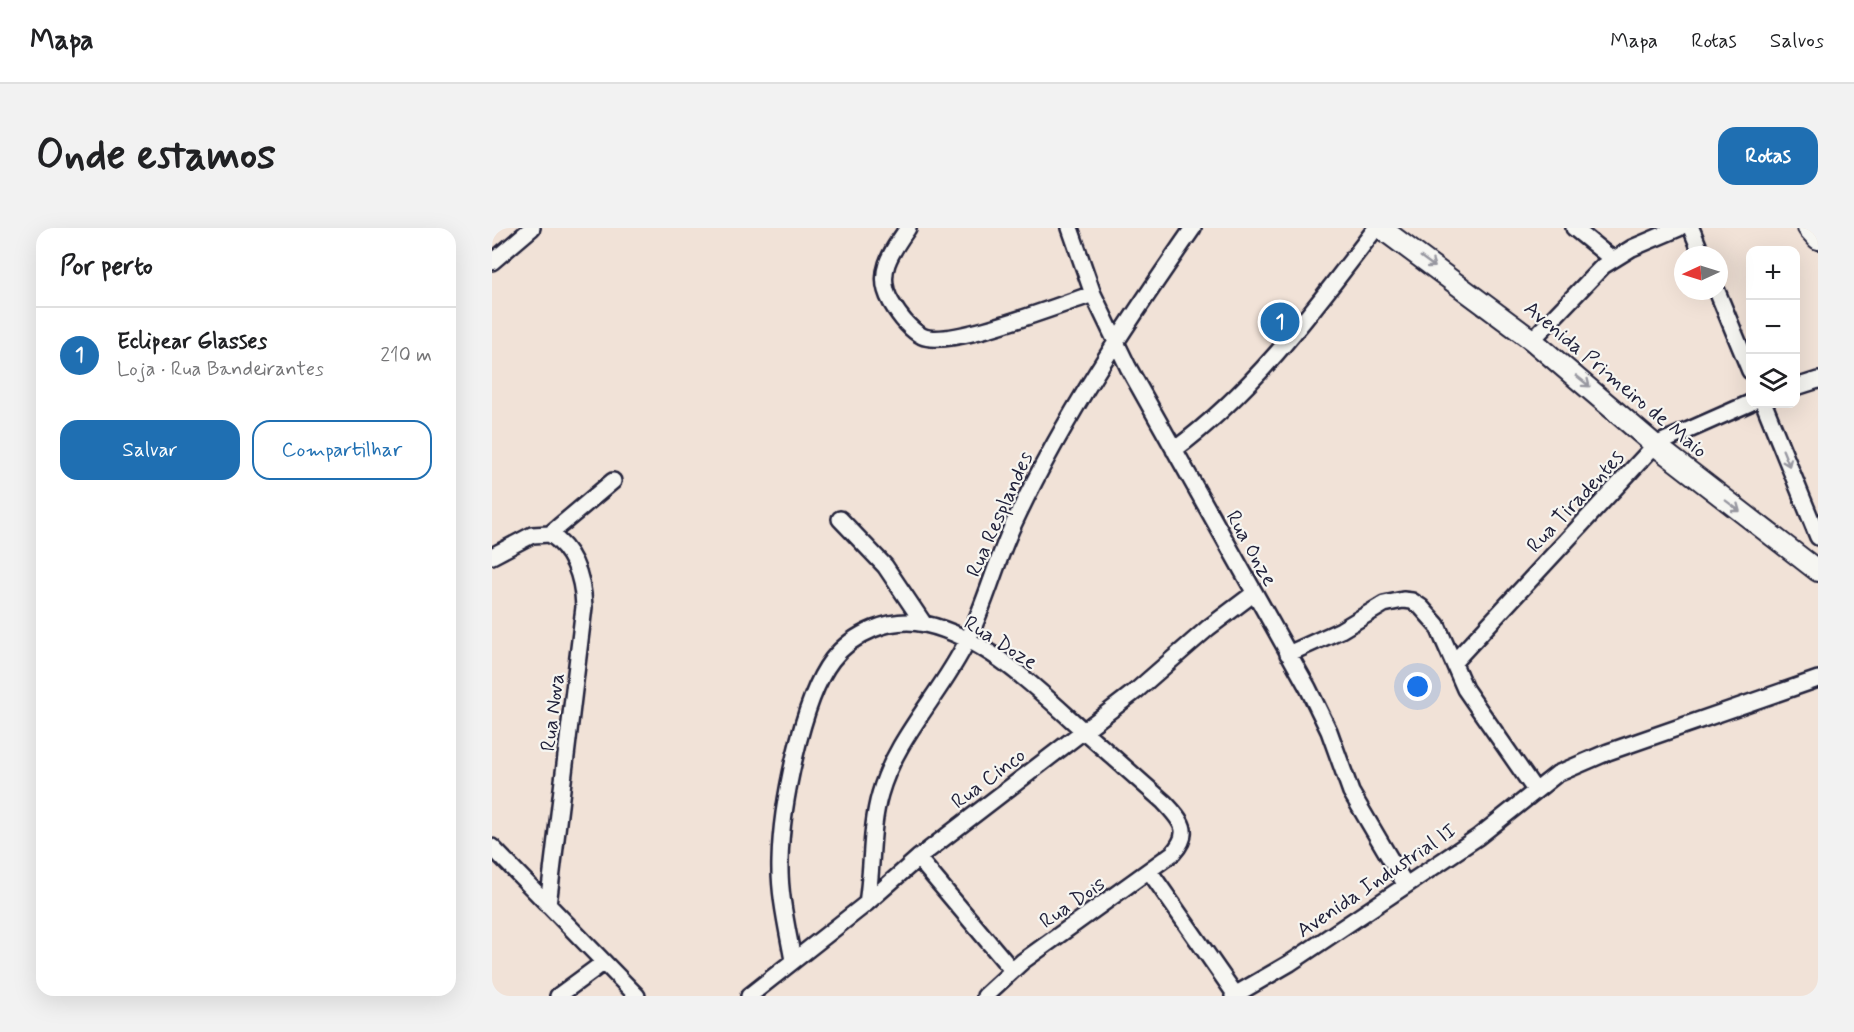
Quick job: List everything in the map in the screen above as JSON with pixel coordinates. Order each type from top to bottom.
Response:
[{"type":"main road","name":"Avenida Primeiro de Maio","points":[[1381,228],[1532,340],[1655,445],[1818,571]]},
{"type":"main road","points":[[1808,228],[1818,239]]},
{"type":"street","points":[[492,262],[532,228]]},
{"type":"street","points":[[908,228],[886,263],[883,277],[885,287],[900,316],[923,337],[946,338],[1018,320],[1093,294]]},
{"type":"street","name":"Rua Onze","points":[[1070,228],[1093,294],[1155,420],[1288,654],[1329,731],[1351,792],[1405,884]]},
{"type":"street","name":"Rua Resplandes","points":[[867,903],[880,793],[910,731],[968,641],[1014,523],[1071,413],[1115,340],[1193,228]]},
{"type":"street","points":[[1174,450],[1203,428],[1268,363],[1319,303],[1376,228]]},
{"type":"street","points":[[1574,228],[1612,259]]},
{"type":"street","points":[[1532,340],[1578,290],[1612,259],[1678,228]]},
{"type":"street","points":[[1691,228],[1698,246]]},
{"type":"street","points":[[1721,300],[1746,361]]},
{"type":"street","points":[[1800,386],[1818,380]]},
{"type":"street","name":"Rua Tiradentes","points":[[1454,662],[1655,445],[1746,406]]},
{"type":"street","points":[[1766,408],[1818,537]]},
{"type":"street","points":[[492,556],[532,535],[550,534],[613,482]]},
{"type":"street","points":[[840,519],[885,566],[924,624]]},
{"type":"street","name":"Rua Nova","points":[[548,906],[584,607],[582,580],[577,566],[550,534]]},
{"type":"street","name":"Rua Cinco","points":[[748,996],[867,903],[918,858],[1137,690],[1208,628],[1253,594]]},
{"type":"street","points":[[1288,654],[1341,630],[1384,604],[1403,600],[1412,601],[1429,614],[1446,640],[1469,696],[1535,790]]},
{"type":"street","name":"Rua Doze","points":[[793,960],[782,901],[781,836],[787,793],[796,754],[816,693],[831,661],[841,650],[866,632],[900,623],[924,624],[968,641],[1013,671],[1174,813],[1184,831],[1182,842]]},
{"type":"street","name":"Avenida Industrial II","points":[[1234,995],[1290,963],[1478,837],[1535,790],[1575,765],[1818,680]]},
{"type":"street","name":"Rua Dois","points":[[985,996],[1012,970],[1150,872],[1182,842]]},
{"type":"street","points":[[492,847],[637,996]]},
{"type":"street","points":[[918,858],[1012,970]]},
{"type":"street","points":[[1150,872],[1234,995]]},
{"type":"street","points":[[558,996],[603,963]]},
{"type":"place","name":"Eclipear Glasses","points":[[1280,322]]}]
